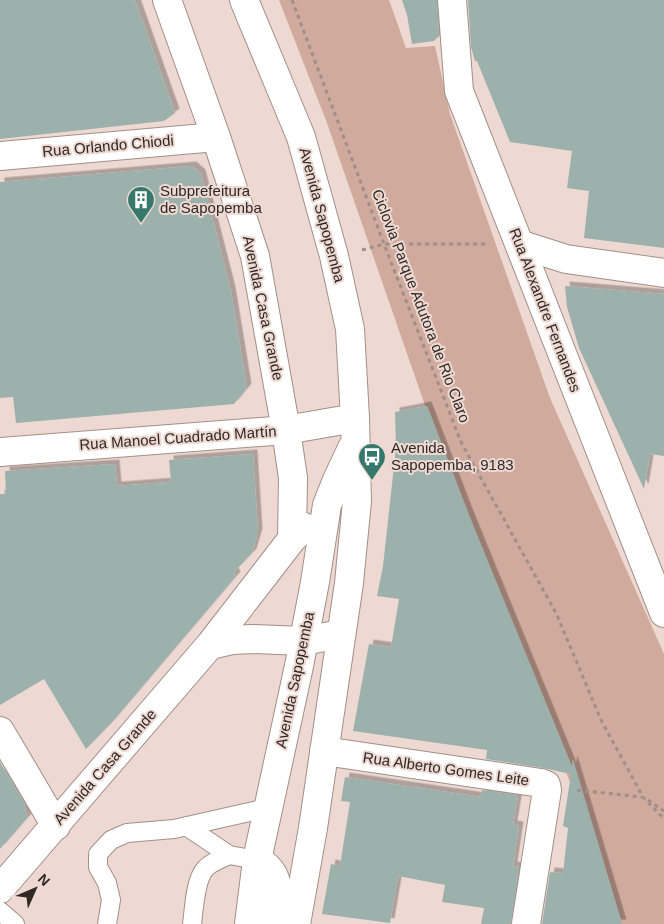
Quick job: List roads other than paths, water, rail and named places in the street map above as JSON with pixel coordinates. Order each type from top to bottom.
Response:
[{"type":"street","name":"Avenida Casa Grande","points":[[167,0],[216,137],[255,256],[293,478],[292,538]]},
{"type":"street","name":"Avenida Sapopemba","points":[[244,0],[301,137],[334,256],[350,330],[357,501],[349,583],[296,924]]},
{"type":"street","name":"Rua Alexandre Fernandes","points":[[452,0],[459,91],[664,613]]},
{"type":"street","name":"Rua Orlando Chiodi","points":[[0,156],[216,137]]},
{"type":"street","points":[[519,244],[566,259],[664,273]]},
{"type":"street","name":"Avenida Sapopemba","points":[[249,924],[257,860],[299,666],[327,505],[355,429]]},
{"type":"street","name":"Rua Manoel Cuadrado Martín","points":[[0,452],[286,430],[355,429]]},
{"type":"street","name":"Avenida Casa Grande","points":[[0,889],[210,645],[292,538],[327,505]]},
{"type":"street","points":[[210,645],[232,640],[252,639],[303,641],[341,634]]},
{"type":"street","points":[[0,731],[56,826]]},
{"type":"street","name":"Rua Alberto Gomes Leite","points":[[324,751],[546,785],[548,790],[526,924]]},
{"type":"street","points":[[257,860],[266,864],[272,872],[276,884],[275,924]]},
{"type":"lane","points":[[107,924],[111,900],[107,883],[98,868],[98,854],[111,840],[127,833],[174,829],[267,808]]},
{"type":"lane","points":[[186,826],[229,855],[257,860]]},
{"type":"lane","points":[[192,924],[197,887],[203,871],[229,855]]},
{"type":"lane","points":[[0,911],[15,924]]},
{"type":"place","name":"Subprefeitura de Sapopemba","points":[[141,224]]},
{"type":"place","name":"Avenida Sapopemba, 9183","points":[[372,481]]}]
